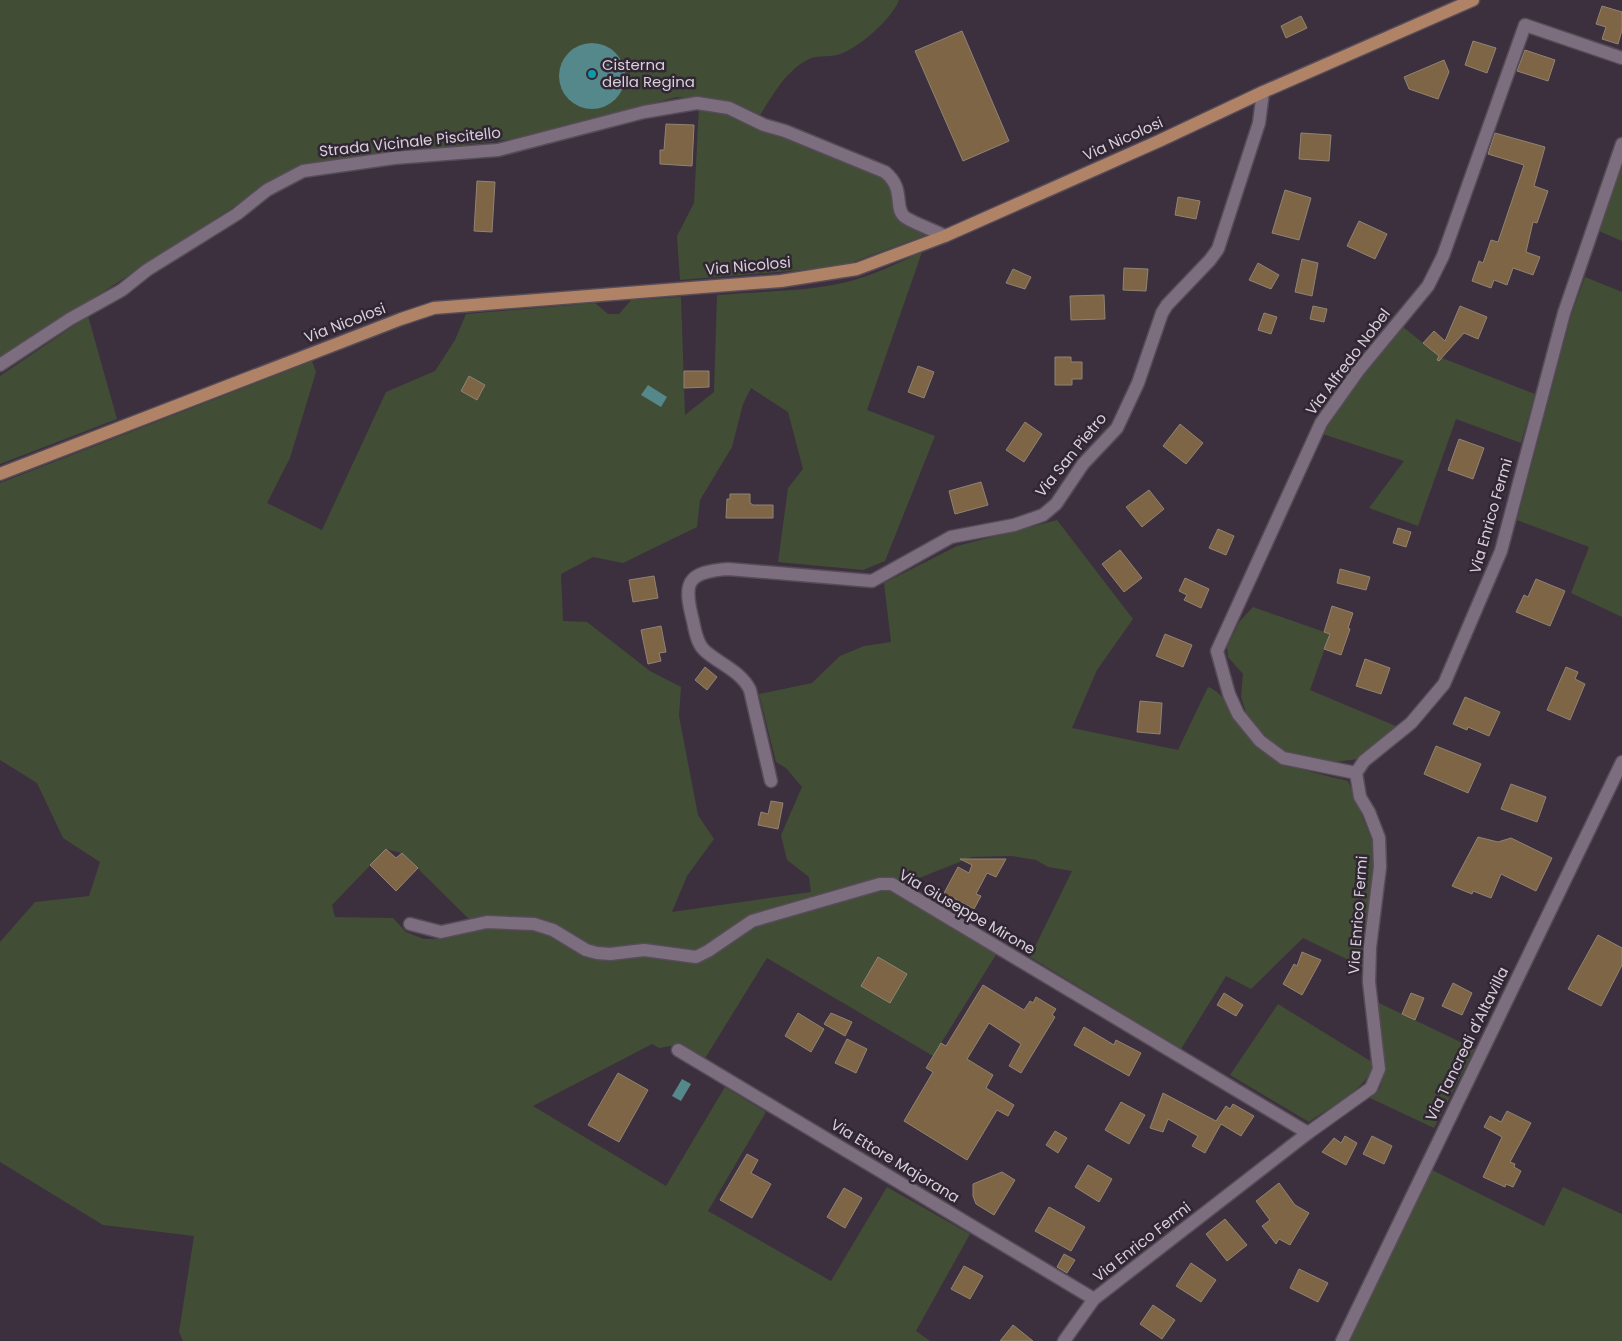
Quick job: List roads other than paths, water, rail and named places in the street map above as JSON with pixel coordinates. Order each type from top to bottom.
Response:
[{"type":"main road","name":"Via Nicolosi","points":[[0,474],[401,319],[434,308],[818,276],[857,269],[945,236],[1263,92],[1473,0]]},
{"type":"street","name":"Via Alfredo Nobel","points":[[1356,773],[1283,758],[1260,741],[1238,714],[1228,694],[1217,651],[1321,423],[1358,371],[1432,279],[1443,256],[1525,25],[1622,58]]},
{"type":"street","name":"Via San Pietro","points":[[771,782],[750,690],[746,682],[704,649],[697,638],[686,596],[689,586],[695,577],[709,570],[728,569],[872,581],[952,537],[1014,525],[1042,514],[1056,504],[1083,464],[1117,428],[1138,383],[1167,305],[1218,249],[1259,123],[1263,92]]},
{"type":"street","name":"Strada Vicinale Piscitello","points":[[0,365],[70,319],[122,290],[148,270],[237,214],[267,190],[304,171],[394,158],[498,150],[682,104],[697,103],[729,108],[764,125],[785,131],[886,172],[894,179],[899,191],[900,211],[905,217],[945,236]]},
{"type":"street","name":"Via Enrico Fermi","points":[[1064,1341],[1094,1299],[1308,1133],[1371,1088],[1380,1069],[1369,982],[1370,947],[1380,867],[1379,838],[1369,812],[1360,796],[1356,773],[1364,761],[1411,723],[1444,684],[1493,573],[1501,551],[1564,314],[1622,144]]},
{"type":"street","name":"Via Tancredi d'Altavilla","points":[[1342,1341],[1622,762]]},
{"type":"street","name":"Via Giuseppe Mirone","points":[[410,924],[441,932],[487,922],[534,924],[553,930],[586,950],[597,953],[610,954],[644,950],[696,957],[752,921],[880,884],[892,884],[1308,1133]]},
{"type":"street","name":"Via Ettore Majorana","points":[[678,1050],[1094,1299]]},
{"type":"place","name":"Cisterna della Regina","points":[[592,74]]}]
